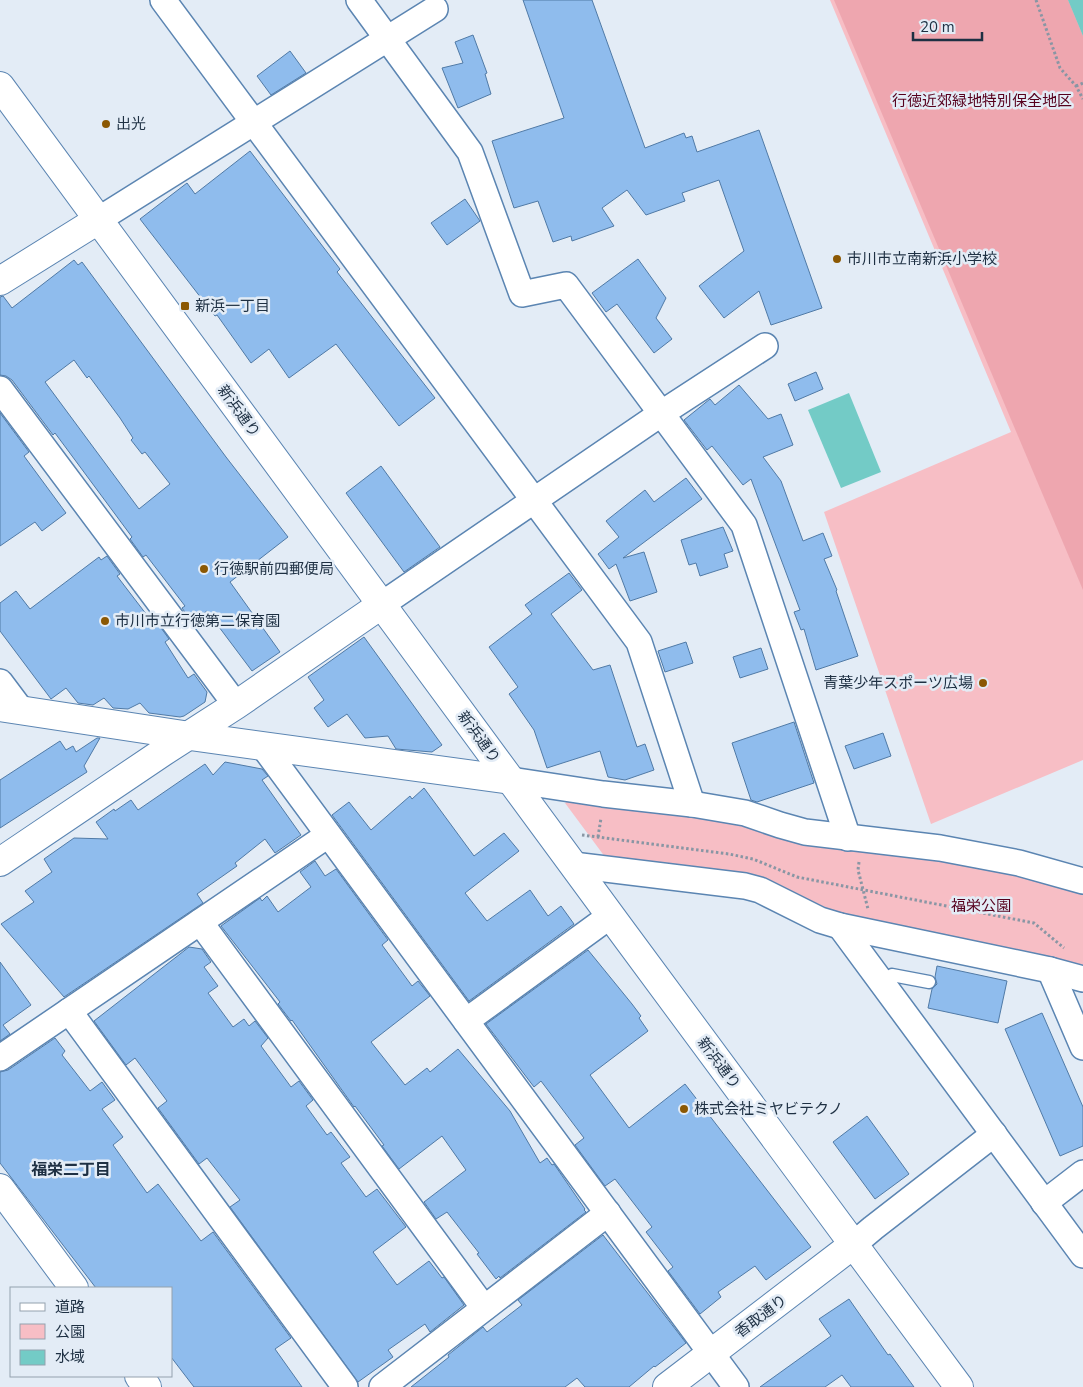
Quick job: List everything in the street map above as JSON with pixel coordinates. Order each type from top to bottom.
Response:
[{"type":"street","points":[[163,0],[639,642],[692,804]]},
{"type":"street","points":[[359,0],[470,152],[522,294],[566,285],[744,525],[848,838]]},
{"type":"street","points":[[0,281],[253,122],[389,40],[435,9]]},
{"type":"street","name":"新浜通り","points":[[0,86],[959,1387]]},
{"type":"street","points":[[0,862],[236,705],[662,413],[765,346]]},
{"type":"street","points":[[0,389],[236,705]]},
{"type":"street","points":[[0,682],[11,709],[603,794],[692,804],[745,813],[805,832],[940,848],[1019,863],[1083,881]]},
{"type":"street","points":[[263,746],[736,1387]]},
{"type":"street","points":[[0,1058],[328,835]]},
{"type":"street","points":[[573,865],[745,886],[760,890],[820,920],[840,926],[1050,970],[1083,979]]},
{"type":"street","points":[[466,1021],[610,916]]},
{"type":"street","points":[[200,922],[484,1308]]},
{"type":"street","points":[[840,926],[1083,1255]]},
{"type":"street","points":[[1050,970],[1083,1047]]},
{"type":"street","points":[[69,1011],[345,1387]]},
{"type":"street","points":[[854,1244],[994,1134]]},
{"type":"street","points":[[1044,1203],[1083,1173]]},
{"type":"street","points":[[1,1191],[73,1287]]},
{"type":"street","points":[[382,1387],[608,1213]]},
{"type":"street","name":"香取通り","points":[[667,1387],[854,1244]]},
{"type":"lane","points":[[881,982],[892,975],[929,982]]},
{"type":"path","points":[[1036,0],[1060,68],[1076,86],[1083,99]]},
{"type":"path","points":[[1076,86],[1083,83]]},
{"type":"path","points":[[580,834],[729,854],[753,859],[798,877],[1034,923],[1066,950]]},
{"type":"path","points":[[859,865],[862,889],[870,914]]},
{"type":"green space","points":[[830,0],[1083,0],[1083,760],[931,824],[824,512],[1011,432]]},
{"type":"green space","name":"行徳近郊緑地特別保全地区","points":[[834,0],[1068,0],[1083,36],[1083,590]]},
{"type":"green space","name":"福栄公園","points":[[573,798],[731,819],[899,853],[1016,873],[1083,893],[1083,967],[608,861],[565,803]]},
{"type":"water","points":[[1068,0],[1083,0],[1083,36]]},
{"type":"water","points":[[849,393],[881,472],[841,488],[808,410]]},
{"type":"building","points":[[523,0],[592,0],[645,148],[684,133],[686,138],[692,136],[697,152],[759,130],[822,308],[771,325],[759,291],[724,318],[699,286],[744,251],[719,180],[682,193],[685,201],[646,215],[627,190],[602,208],[614,226],[572,241],[571,236],[553,242],[538,201],[514,208],[492,141],[564,118]]},
{"type":"building","points":[[473,35],[487,73],[485,74],[491,94],[458,108],[442,68],[463,63],[455,42]]},
{"type":"building","points":[[290,51],[306,73],[271,95],[257,76]]},
{"type":"building","points":[[250,151],[340,269],[337,272],[435,398],[399,426],[336,344],[289,378],[269,349],[251,363],[217,315],[215,316],[140,219],[187,183],[195,194]]},
{"type":"building","points":[[465,199],[480,221],[447,245],[431,223]]},
{"type":"building","points":[[638,259],[666,298],[656,318],[672,339],[654,353],[617,304],[606,312],[592,293]]},
{"type":"building","points":[[74,260],[78,265],[82,262],[226,457],[288,537],[230,582],[280,652],[252,671],[207,611],[192,622],[182,608],[185,606],[146,555],[143,557],[130,539],[132,537],[55,433],[53,435],[12,380],[0,375],[0,297],[3,296],[12,308]],"holes":[[[74,360],[87,378],[89,376],[120,418],[133,438],[131,440],[142,454],[145,452],[170,484],[139,509],[45,382]]]},
{"type":"building","points":[[816,372],[823,389],[795,401],[788,384]]},
{"type":"building","points":[[739,385],[768,419],[781,414],[793,445],[763,457],[781,481],[803,541],[823,533],[832,556],[824,559],[837,590],[858,656],[816,670],[804,629],[801,630],[794,612],[800,610],[751,479],[743,485],[712,446],[707,450],[684,420],[710,399],[715,405]]},
{"type":"building","points":[[0,413],[29,452],[24,456],[66,513],[42,531],[35,522],[0,546]]},
{"type":"building","points":[[381,466],[440,547],[404,572],[346,493]]},
{"type":"building","points":[[686,478],[702,499],[623,558],[644,552],[657,592],[630,601],[616,564],[609,569],[598,554],[619,537],[606,521],[645,490],[654,502]]},
{"type":"building","points":[[723,527],[733,551],[724,554],[728,567],[700,576],[696,563],[689,565],[681,540]]},
{"type":"building","points":[[107,556],[120,574],[117,576],[156,627],[159,625],[169,639],[165,642],[188,678],[194,674],[207,692],[205,702],[184,716],[149,713],[140,703],[128,709],[113,708],[104,698],[93,705],[78,703],[66,688],[51,699],[0,631],[0,603],[16,591],[30,609],[99,557],[101,560]]},
{"type":"building","points":[[569,573],[582,590],[551,614],[593,670],[610,665],[637,747],[645,744],[654,770],[625,780],[608,777],[600,751],[547,768],[534,730],[509,694],[518,687],[489,647],[532,614],[525,605]]},
{"type":"building","points":[[364,637],[442,745],[432,752],[396,749],[388,736],[365,738],[347,714],[328,727],[314,708],[324,700],[308,677]]},
{"type":"building","points":[[686,642],[693,663],[665,672],[658,651]]},
{"type":"building","points":[[761,648],[768,669],[740,678],[733,657]]},
{"type":"building","points":[[794,722],[814,783],[757,802],[751,800],[732,743]]},
{"type":"building","points":[[883,733],[891,756],[854,769],[845,746]]},
{"type":"building","points":[[97,738],[100,738],[84,766],[87,772],[0,828],[0,780],[60,741],[66,750],[73,746],[76,752]]},
{"type":"building","points":[[225,762],[262,769],[268,776],[262,780],[301,835],[275,853],[265,839],[235,863],[237,866],[197,894],[203,903],[64,997],[1,924],[34,902],[25,891],[52,872],[44,859],[74,838],[108,839],[96,822],[114,809],[115,811],[131,800],[138,810],[205,764],[213,775]]},
{"type":"building","points":[[424,788],[474,856],[504,833],[519,851],[465,893],[487,921],[530,890],[548,916],[561,906],[574,924],[469,1001],[332,815],[349,802],[371,830],[410,796],[412,799]]},
{"type":"building","points":[[315,861],[325,876],[336,869],[388,940],[382,945],[412,986],[418,981],[430,996],[371,1042],[405,1085],[427,1068],[430,1072],[458,1049],[510,1111],[540,1163],[547,1158],[552,1165],[554,1164],[585,1209],[586,1212],[500,1278],[499,1276],[496,1279],[477,1254],[479,1253],[447,1212],[436,1219],[424,1202],[466,1170],[442,1136],[399,1169],[382,1146],[384,1145],[354,1107],[292,1020],[278,1004],[280,1002],[221,926],[260,898],[262,901],[267,896],[278,912],[311,887],[300,872]]},
{"type":"building","points":[[189,947],[202,949],[211,962],[204,967],[218,986],[208,993],[233,1027],[244,1019],[249,1026],[255,1021],[268,1038],[261,1046],[291,1087],[299,1081],[313,1100],[306,1106],[327,1135],[331,1132],[350,1157],[341,1163],[366,1197],[377,1189],[406,1227],[373,1252],[397,1285],[429,1261],[442,1278],[444,1277],[464,1305],[430,1332],[425,1324],[388,1350],[393,1357],[358,1382],[230,1207],[240,1200],[207,1158],[199,1164],[158,1108],[167,1101],[135,1058],[126,1065],[94,1021]]},
{"type":"building","points":[[588,950],[641,1016],[639,1018],[648,1031],[590,1075],[629,1128],[685,1084],[811,1247],[766,1280],[755,1266],[718,1292],[721,1297],[700,1314],[668,1271],[673,1267],[646,1232],[652,1227],[615,1179],[605,1186],[575,1145],[584,1138],[541,1081],[534,1087],[486,1024]]},
{"type":"building","points":[[0,962],[31,1005],[3,1025],[10,1034],[0,1041]]},
{"type":"building","points":[[937,966],[1007,981],[998,1023],[928,1008],[932,989],[937,984],[935,977]]},
{"type":"building","points":[[1042,1013],[1083,1107],[1083,1146],[1060,1156],[1005,1029]]},
{"type":"building","points":[[55,1038],[65,1051],[62,1055],[90,1091],[102,1082],[115,1100],[102,1109],[123,1137],[113,1145],[147,1193],[158,1184],[201,1241],[213,1232],[291,1338],[275,1349],[302,1387],[194,1387],[172,1358],[172,1287],[95,1287],[0,1163],[0,1072],[8,1070]]},
{"type":"building","points":[[867,1116],[909,1174],[875,1199],[833,1142]]},
{"type":"building","points":[[603,1235],[686,1343],[629,1387],[585,1387],[577,1378],[565,1387],[411,1387],[483,1327],[487,1332],[522,1305],[518,1300]]},
{"type":"building","points":[[849,1299],[888,1355],[890,1354],[914,1387],[851,1387],[842,1375],[825,1387],[760,1387],[831,1336],[819,1319]]},
{"type":"place","name":"出光","points":[[106,124]]},
{"type":"place","name":"市川市立南新浜小学校","points":[[837,259]]},
{"type":"place","name":"新浜一丁目","points":[[185,306]]},
{"type":"place","name":"行徳駅前四郵便局","points":[[204,569]]},
{"type":"place","name":"市川市立行徳第二保育園","points":[[105,621]]},
{"type":"place","name":"青葉少年スポーツ広場","points":[[983,683]]},
{"type":"place","name":"株式会社ミヤビテクノ","points":[[684,1109]]},
{"type":"district","name":"福栄二丁目","points":[[71,1170]]}]
